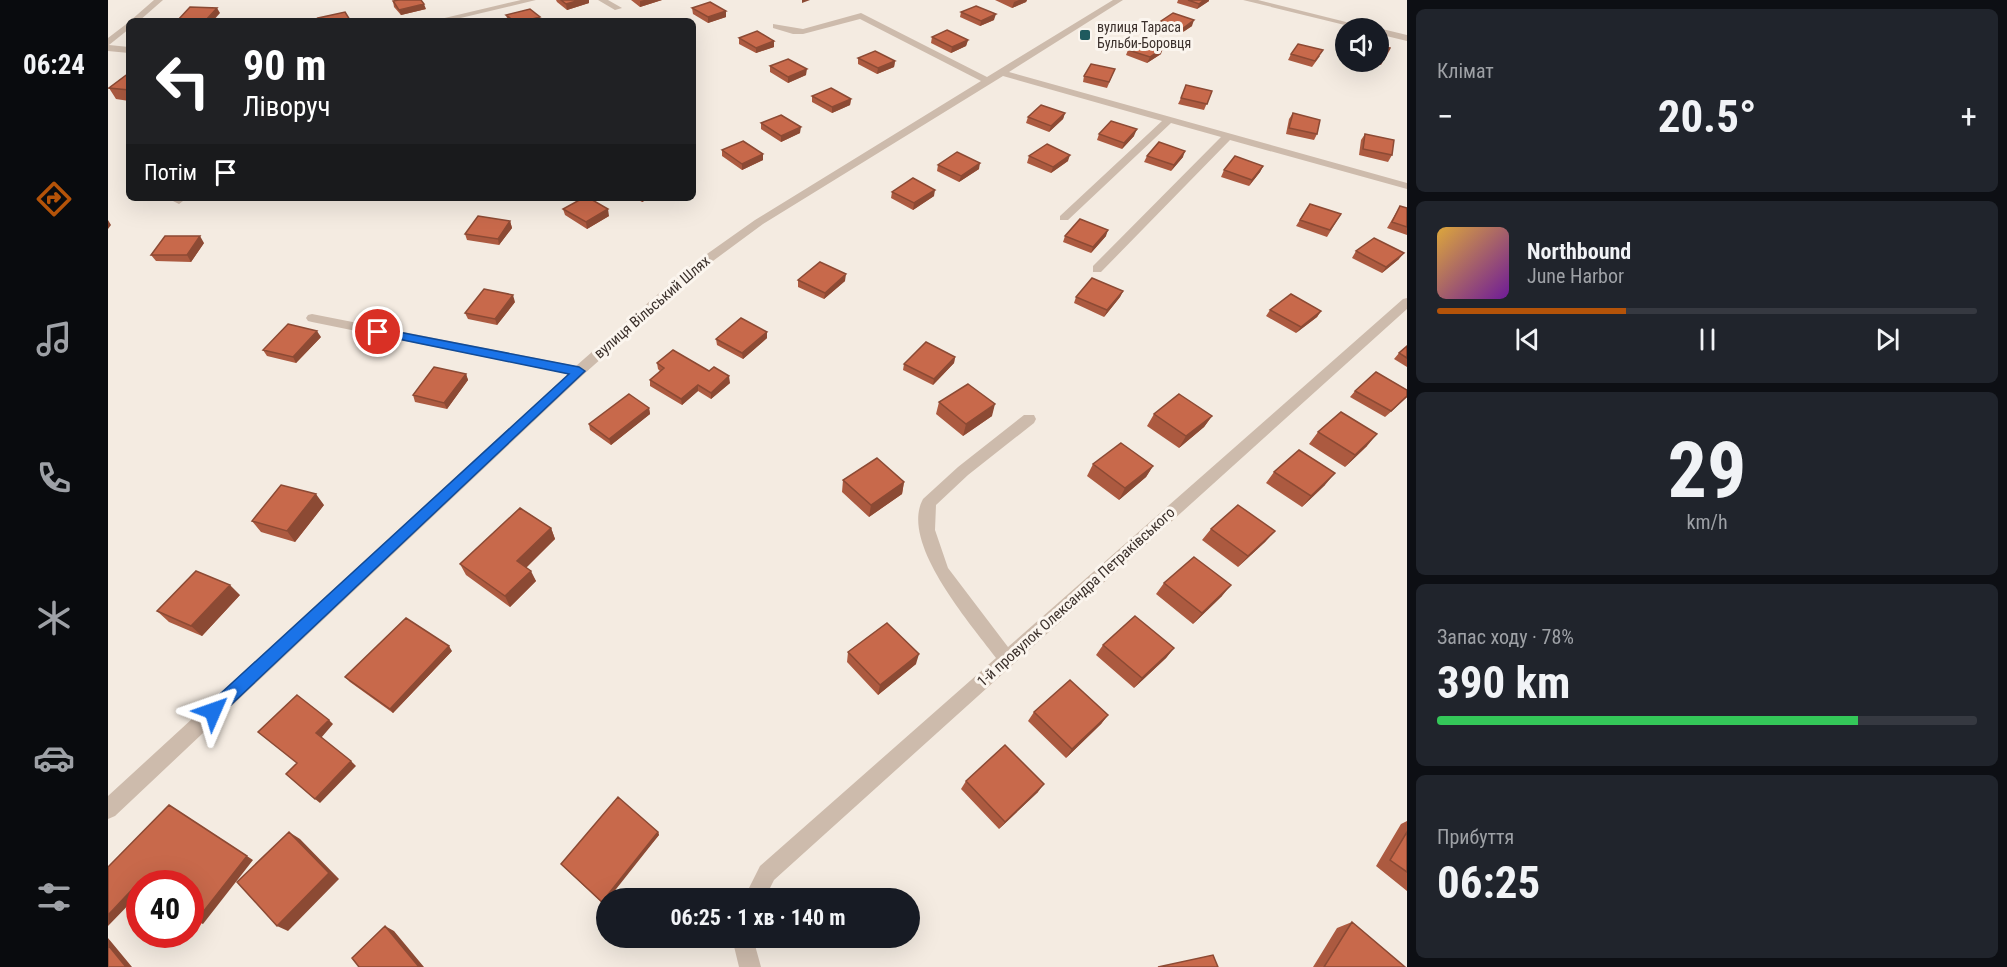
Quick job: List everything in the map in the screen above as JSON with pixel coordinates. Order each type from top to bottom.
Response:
[{"type":"street","points":[[138,18],[159,0]]},
{"type":"street","points":[[450,18],[532,0]]},
{"type":"street","points":[[602,0],[618,8]]},
{"type":"street","name":"вулиця Вільський Шлях","points":[[108,809],[667,291],[759,222],[1119,0]]},
{"type":"street","points":[[1247,0],[1335,21]]},
{"type":"street","points":[[776,26],[793,32],[861,16],[986,80]]},
{"type":"street","points":[[108,43],[126,28]]},
{"type":"street","points":[[1389,34],[1407,38]]},
{"type":"street","points":[[108,48],[126,50]]},
{"type":"street","points":[[1000,72],[1407,186]]},
{"type":"street","points":[[1064,218],[1170,119]]},
{"type":"street","points":[[1097,269],[1228,135]]},
{"type":"street","name":"1-й провулок Олександра Петраківського","points":[[759,888],[767,873],[1407,302]]},
{"type":"street","points":[[312,318],[579,371]]},
{"type":"street","points":[[1007,659],[941,571],[927,530],[928,503],[963,471],[1029,419]]},
{"type":"street","points":[[745,948],[750,967]]},
{"type":"building","points":[[421,0],[424,4],[399,10],[393,1]]},
{"type":"building","points":[[561,0],[580,0],[566,4]]},
{"type":"building","points":[[1188,0],[1204,0],[1199,4]]},
{"type":"building","points":[[710,2],[726,11],[708,17],[692,8]]},
{"type":"building","points":[[976,6],[996,14],[981,21],[961,12]]},
{"type":"building","points":[[190,7],[217,8],[208,18],[180,18]]},
{"type":"building","points":[[530,9],[540,17],[510,18],[506,15]]},
{"type":"building","points":[[345,12],[349,18],[318,18]]},
{"type":"building","points":[[1173,13],[1194,20],[1182,29],[1161,21]]},
{"type":"building","points":[[947,30],[968,40],[952,47],[932,37]]},
{"type":"building","points":[[757,31],[774,41],[756,48],[739,38]]},
{"type":"building","points":[[1141,40],[1163,48],[1150,57],[1128,50]]},
{"type":"building","points":[[1298,44],[1323,50],[1315,61],[1291,54]]},
{"type":"building","points":[[875,51],[895,61],[878,68],[858,58]]},
{"type":"building","points":[[788,59],[807,69],[788,77],[770,66]]},
{"type":"building","points":[[1091,64],[1115,69],[1109,82],[1084,76]]},
{"type":"building","points":[[126,75],[126,90],[109,88]]},
{"type":"building","points":[[1186,85],[1212,91],[1207,104],[1181,98]]},
{"type":"building","points":[[831,88],[851,99],[832,107],[812,96]]},
{"type":"building","points":[[1041,105],[1065,113],[1051,126],[1028,117]]},
{"type":"building","points":[[1293,113],[1320,120],[1317,134],[1289,128]]},
{"type":"building","points":[[781,115],[801,127],[781,136],[761,123]]},
{"type":"building","points":[[1111,121],[1137,129],[1124,143],[1099,134]]},
{"type":"building","points":[[1365,134],[1394,140],[1392,155],[1363,149]]},
{"type":"building","points":[[743,141],[763,154],[742,164],[722,150]]},
{"type":"building","points":[[1159,142],[1185,151],[1174,165],[1147,156]]},
{"type":"building","points":[[1047,144],[1070,155],[1053,167],[1029,156]]},
{"type":"building","points":[[957,152],[980,163],[961,176],[938,165]]},
{"type":"building","points":[[1235,156],[1263,166],[1252,180],[1224,170]]},
{"type":"building","points":[[913,178],[935,190],[914,203],[892,192]]},
{"type":"building","points":[[578,201],[594,201],[608,209],[586,222],[563,209]]},
{"type":"building","points":[[1310,204],[1341,214],[1330,230],[1300,220]]},
{"type":"building","points":[[1400,206],[1407,208],[1407,227],[1392,222]]},
{"type":"building","points":[[478,216],[510,221],[498,239],[465,234]]},
{"type":"building","points":[[1080,219],[1108,230],[1093,247],[1065,236]]},
{"type":"building","points":[[165,236],[200,236],[187,255],[151,255]]},
{"type":"building","points":[[1374,238],[1404,253],[1386,267],[1356,251]]},
{"type":"building","points":[[820,262],[846,274],[825,293],[798,280]]},
{"type":"building","points":[[1092,278],[1123,291],[1107,310],[1076,297]]},
{"type":"building","points":[[484,289],[513,295],[495,319],[465,313]]},
{"type":"building","points":[[1291,294],[1321,311],[1301,327],[1270,310]]},
{"type":"building","points":[[741,318],[767,332],[742,353],[716,339]]},
{"type":"building","points":[[288,324],[317,331],[293,357],[263,350]]},
{"type":"building","points":[[926,342],[955,357],[934,379],[904,364]]},
{"type":"building","points":[[1407,346],[1407,358],[1399,353]]},
{"type":"building","points":[[673,350],[709,371],[714,367],[729,376],[711,393],[698,385],[681,399],[650,380],[664,368],[657,363]]},
{"type":"building","points":[[434,367],[466,374],[444,403],[413,395]]},
{"type":"building","points":[[1376,372],[1407,390],[1407,396],[1391,411],[1355,391]]},
{"type":"building","points":[[968,384],[995,404],[966,424],[939,402]]},
{"type":"building","points":[[629,394],[649,408],[609,439],[589,424]]},
{"type":"building","points":[[1179,394],[1212,416],[1186,436],[1154,414]]},
{"type":"building","points":[[1341,412],[1377,434],[1355,455],[1318,432]]},
{"type":"building","points":[[1121,443],[1153,466],[1125,488],[1093,464]]},
{"type":"building","points":[[1299,450],[1335,473],[1311,496],[1274,472]]},
{"type":"building","points":[[877,458],[904,482],[871,505],[843,480]]},
{"type":"building","points":[[281,485],[316,494],[287,531],[252,521]]},
{"type":"building","points":[[1238,505],[1275,531],[1248,556],[1211,529]]},
{"type":"building","points":[[520,508],[551,528],[517,561],[531,571],[505,596],[460,564]]},
{"type":"building","points":[[1194,557],[1231,585],[1202,613],[1164,583]]},
{"type":"building","points":[[196,571],[230,585],[191,626],[157,611]]},
{"type":"building","points":[[1135,616],[1174,648],[1142,678],[1103,645]]},
{"type":"building","points":[[406,618],[449,646],[390,709],[345,677]]},
{"type":"building","points":[[887,623],[919,654],[880,685],[848,652]]},
{"type":"building","points":[[1070,680],[1108,715],[1072,749],[1034,712]]},
{"type":"building","points":[[297,695],[329,720],[316,733],[351,761],[315,799],[286,774],[297,763],[258,732]]},
{"type":"building","points":[[1005,745],[1044,784],[1005,822],[966,781]]},
{"type":"building","points":[[618,797],[658,832],[613,888],[596,888],[596,896],[561,864]]},
{"type":"building","points":[[169,805],[247,856],[204,911],[204,870],[126,870],[126,896],[108,915],[108,867]]},
{"type":"building","points":[[289,832],[329,873],[277,926],[237,882]]},
{"type":"building","points":[[1407,832],[1407,872],[1390,860]]},
{"type":"building","points":[[1352,922],[1405,967],[1324,967]]},
{"type":"building","points":[[385,926],[419,967],[359,967],[352,958]]},
{"type":"building","points":[[108,945],[126,967],[108,967]]},
{"type":"building","points":[[1213,955],[1218,967],[1158,967]]},
{"type":"place","name":"вулиця Тараса Бульби-Боровця","points":[[1085,35]]},
{"type":"route","points":[[213,711],[579,371],[378,332]]}]
